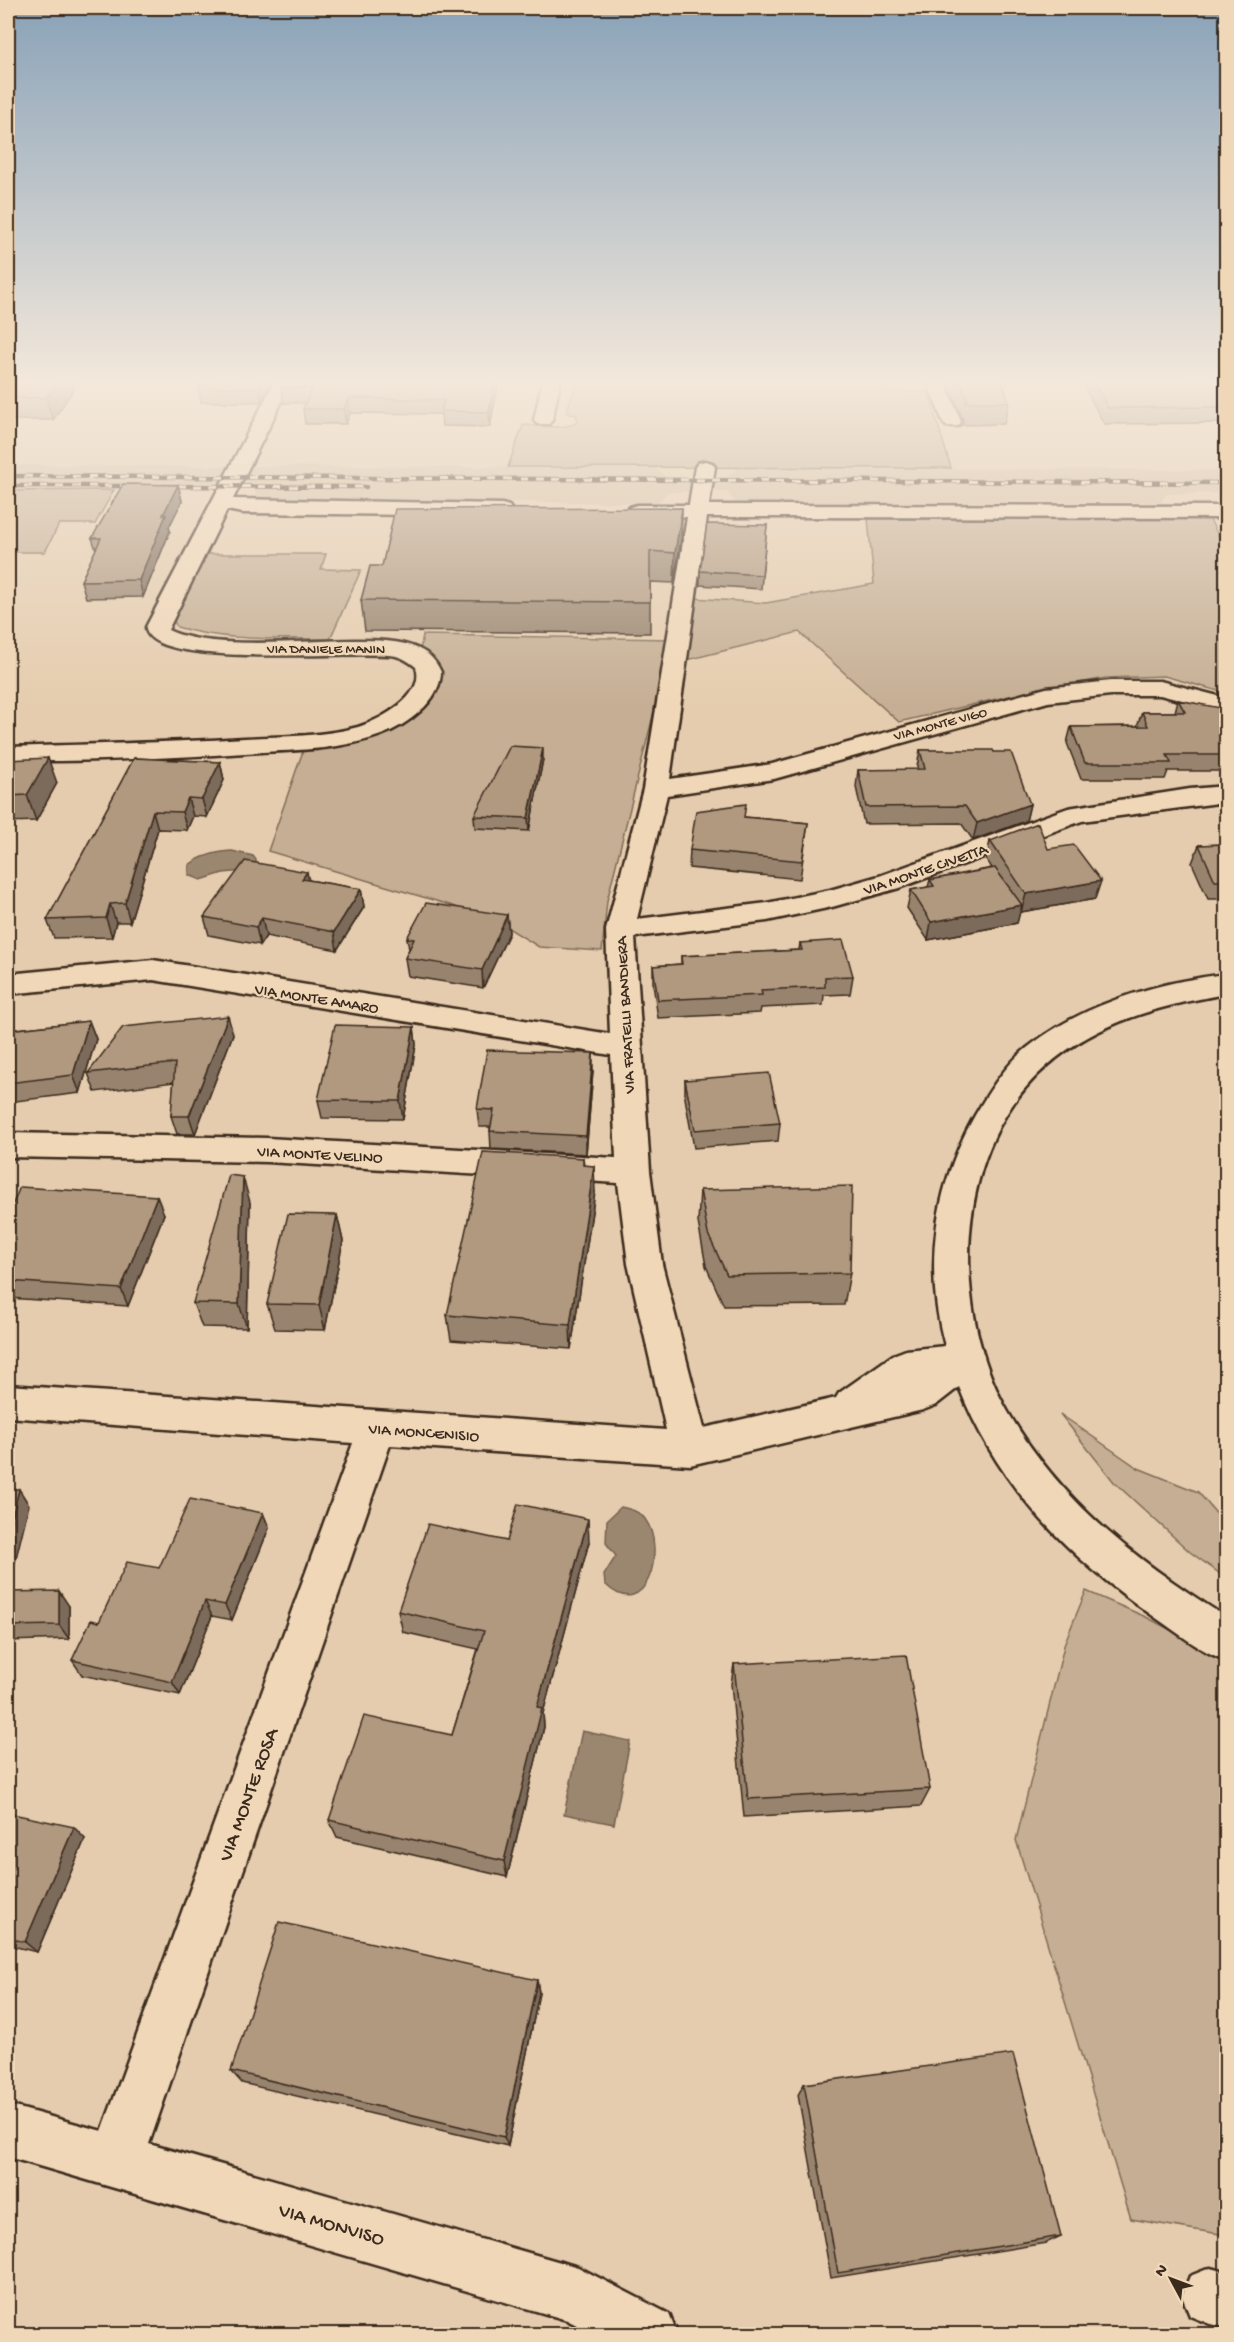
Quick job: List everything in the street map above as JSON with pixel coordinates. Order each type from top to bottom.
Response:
[{"type":"street","name":"VIA DANIELE MANIN","points":[[8,754],[137,751],[310,742],[340,738],[368,732],[391,721],[417,699],[429,678],[428,669],[422,660],[396,649],[374,647],[264,648],[181,644],[162,638],[157,633],[157,627],[229,488]]},
{"type":"street","name":"VIA FRATELLI BANDIERA","points":[[690,1448],[645,1264],[633,1171],[620,930],[656,789],[701,488]]},
{"type":"street","points":[[222,503],[242,507],[517,510]]},
{"type":"street","points":[[613,511],[1227,512]]},
{"type":"street","name":"VIA MONTE VIGO","points":[[656,789],[774,771],[1046,694],[1111,688],[1160,688],[1227,705]]},
{"type":"street","name":"VIA MONTE CIVETTA","points":[[620,930],[767,912],[832,898],[889,882],[1077,814],[1190,797],[1227,794]]},
{"type":"street","name":"VIA MONTE AMARO","points":[[8,984],[153,970],[625,1047]]},
{"type":"street","points":[[1227,984],[1182,990],[1101,1017],[1037,1058],[991,1115],[974,1147],[961,1185],[952,1227],[950,1266],[954,1306],[967,1359],[982,1400],[1017,1458],[1046,1498],[1084,1537],[1166,1602],[1227,1640]]},
{"type":"street","name":"VIA MONTE VELINO","points":[[8,1145],[267,1150],[633,1171]]},
{"type":"street","name":"VIA MONCENISIO","points":[[8,1401],[690,1448],[923,1394],[967,1359]]},
{"type":"street","name":"VIA MONTE ROSA","points":[[117,2160],[377,1428]]},
{"type":"street","name":"VIA MONVISO","points":[[8,2131],[117,2160],[578,2295],[649,2334]]},
{"type":"shaded area","points":[[8,488],[218,488],[8,490]]},
{"type":"shaded area","points":[[254,488],[1226,488],[1226,493],[1167,494],[1161,502],[735,502],[727,492],[667,492],[658,503],[257,500]]},
{"type":"shaded area","points":[[114,490],[95,524],[59,524],[45,552],[8,552],[8,491]]},
{"type":"shaded area","points":[[868,518],[1209,518],[1226,550],[1226,693],[1164,676],[1106,678],[1009,696],[899,722],[799,632],[687,660],[694,598],[766,603],[874,584]]},
{"type":"shaded area","points":[[204,554],[326,554],[321,569],[361,570],[330,639],[233,637],[177,627],[173,619]]},
{"type":"shaded area","points":[[423,635],[672,639],[607,901],[602,951],[539,947],[490,917],[268,851],[303,751],[343,744],[386,731],[422,709],[441,683],[441,668],[420,650]]},
{"type":"shaded area","points":[[232,851],[253,856],[256,865],[243,871],[223,873],[201,880],[189,875],[189,865],[204,856]]},
{"type":"shaded area","points":[[1060,1414],[1138,1468],[1198,1492],[1226,1525],[1226,1578],[1190,1552],[1114,1482]]},
{"type":"shaded area","points":[[621,1507],[643,1516],[651,1532],[654,1547],[649,1578],[642,1589],[632,1595],[620,1594],[605,1584],[604,1575],[616,1556],[606,1543],[607,1520]]},
{"type":"shaded area","points":[[1086,1591],[1146,1617],[1226,1659],[1226,2235],[1131,2219],[1016,1840],[1065,1642]]},
{"type":"shaded area","points":[[582,1731],[630,1741],[614,1824],[564,1814]]},
{"type":"building","points":[[121,488],[176,488],[163,515],[166,515],[139,580],[81,581],[101,538],[92,538]]},
{"type":"building","points":[[682,508],[675,553],[650,551],[650,602],[361,600],[370,566],[382,566],[395,509]]},
{"type":"building","points":[[707,524],[767,525],[762,575],[700,571]]},
{"type":"building","points":[[1178,700],[1226,709],[1227,755],[1167,755],[1171,763],[1085,763],[1071,727],[1148,726],[1142,712],[1185,712]]},
{"type":"building","points":[[510,746],[543,748],[528,818],[474,816]]},
{"type":"building","points":[[920,750],[1011,752],[1030,804],[977,823],[965,806],[866,807],[858,770],[925,769]]},
{"type":"building","points":[[48,758],[27,795],[8,796],[8,760]]},
{"type":"building","points":[[134,758],[220,762],[202,799],[188,798],[182,812],[153,811],[125,903],[110,904],[106,918],[47,920]]},
{"type":"building","points":[[746,804],[744,817],[808,823],[802,861],[690,850],[696,811]]},
{"type":"building","points":[[1038,823],[1048,849],[1074,845],[1101,881],[1026,894],[990,841]]},
{"type":"building","points":[[1227,844],[1227,881],[1215,881],[1199,845]]},
{"type":"building","points":[[245,861],[307,872],[302,879],[361,889],[334,932],[262,918],[256,927],[204,917]]},
{"type":"building","points":[[995,868],[1022,905],[931,922],[911,890],[934,886],[930,880]]},
{"type":"building","points":[[426,903],[507,915],[482,970],[405,958],[414,939],[407,938]]},
{"type":"building","points":[[843,940],[853,976],[825,977],[825,987],[761,990],[762,995],[658,1000],[653,966],[682,964],[681,956],[802,950],[800,943]]},
{"type":"building","points":[[228,1016],[189,1116],[171,1116],[175,1063],[88,1073],[123,1027]]},
{"type":"building","points":[[89,1021],[73,1075],[8,1083],[8,1030]]},
{"type":"building","points":[[335,1025],[414,1027],[400,1101],[318,1100]]},
{"type":"building","points":[[487,1050],[593,1053],[586,1136],[490,1131],[494,1110],[477,1109]]},
{"type":"building","points":[[769,1073],[780,1123],[695,1130],[685,1080]]},
{"type":"building","points":[[483,1152],[583,1158],[583,1165],[594,1166],[570,1325],[447,1315]]},
{"type":"building","points":[[229,1175],[243,1177],[239,1304],[193,1303]]},
{"type":"building","points":[[852,1186],[850,1273],[727,1275],[708,1234],[700,1190]]},
{"type":"building","points":[[20,1187],[157,1196],[121,1289],[8,1281],[8,1215]]},
{"type":"building","points":[[288,1214],[337,1215],[319,1305],[267,1304]]},
{"type":"building","points":[[8,1489],[19,1489],[8,1534]]},
{"type":"building","points":[[190,1499],[263,1513],[225,1605],[205,1601],[172,1682],[72,1660],[91,1620],[99,1622],[127,1562],[159,1568]]},
{"type":"building","points":[[518,1504],[588,1519],[537,1707],[542,1708],[504,1861],[329,1820],[364,1716],[452,1735],[484,1631],[398,1611],[428,1524],[507,1541]]},
{"type":"building","points":[[59,1591],[59,1625],[8,1626],[8,1592]]},
{"type":"building","points":[[906,1655],[930,1789],[748,1799],[734,1664]]},
{"type":"building","points":[[8,1813],[74,1827],[25,1942],[8,1938]]},
{"type":"building","points":[[279,1922],[537,1980],[504,2137],[231,2071]]},
{"type":"building","points":[[1013,2054],[1061,2236],[838,2273],[804,2084]]}]
